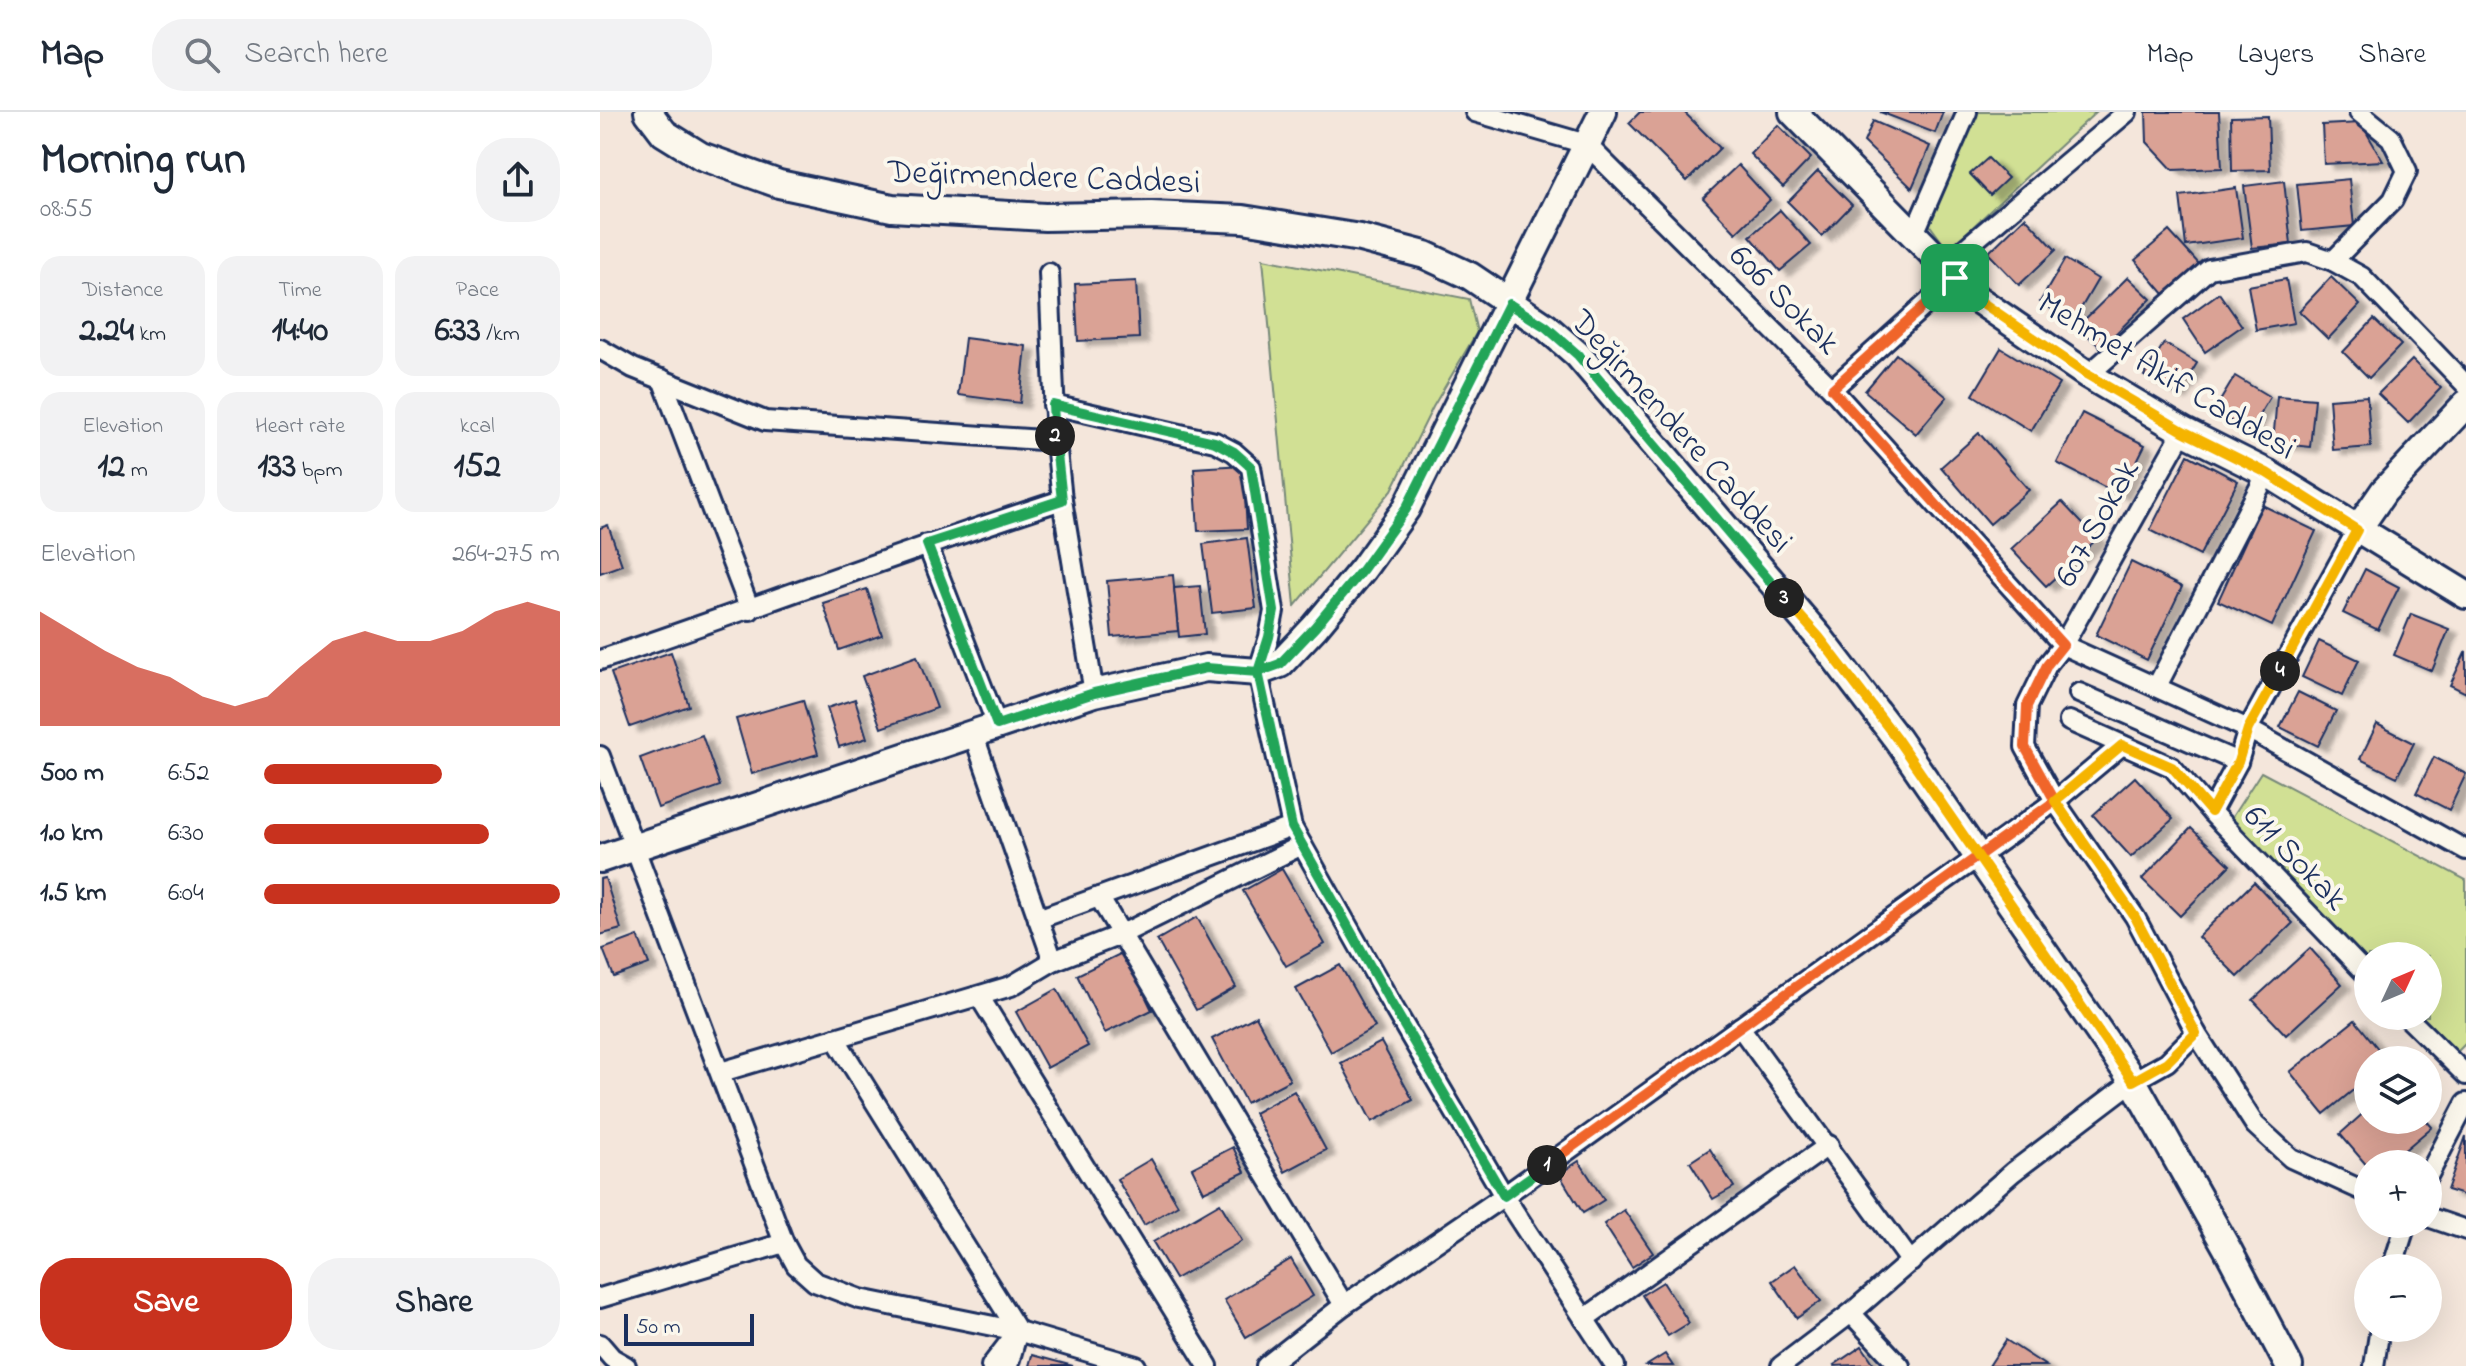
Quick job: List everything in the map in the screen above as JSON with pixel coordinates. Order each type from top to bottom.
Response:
[{"type":"street","name":"Değirmendere Caddesi","points":[[648,112],[664,133],[701,156],[779,184],[892,208],[1045,217],[1151,215],[1243,219],[1360,238],[1425,255],[1470,276],[1546,327],[1578,355],[1819,637],[1897,739],[2133,1081],[2289,1366]]},
{"type":"street","points":[[1475,112],[1586,144]]},
{"type":"street","points":[[600,859],[1094,693],[1206,668],[1258,672],[1280,664],[1363,569],[1406,509],[1603,112]]},
{"type":"street","name":"Mehmet Akif Caddesi","points":[[1793,112],[1977,299],[2088,375],[2183,431],[2267,473],[2466,595]]},
{"type":"street","points":[[1913,236],[1967,112]]},
{"type":"street","points":[[1832,389],[1949,272],[2127,112]]},
{"type":"street","points":[[2333,261],[2393,200],[2407,171],[2391,138],[2359,112]]},
{"type":"street","name":"606 Sokak","points":[[1586,144],[1832,389],[2063,645]]},
{"type":"street","points":[[2088,375],[2209,269],[2307,252],[2333,261],[2362,277],[2466,385]]},
{"type":"street","points":[[1049,273],[1053,405],[1062,500],[1094,693]]},
{"type":"street","points":[[600,349],[633,368],[765,421],[1056,441]]},
{"type":"street","points":[[662,379],[750,610]]},
{"type":"street","points":[[2357,530],[2384,491],[2466,404]]},
{"type":"street","points":[[1053,405],[1215,442],[1234,452],[1251,467],[1274,611],[1258,672],[1292,827],[1504,1196],[1615,1366]]},
{"type":"street","name":"607 Sokak","points":[[2183,431],[2063,645],[2047,665],[2027,706],[2025,747],[2055,801],[2135,917],[2196,1033],[2255,1125],[2291,1158],[2354,1187]]},
{"type":"street","points":[[2157,686],[2267,473]]},
{"type":"street","points":[[600,660],[750,610],[927,544],[1062,500]]},
{"type":"street","name":"611 Sokak","points":[[2354,961],[2211,812],[2238,762],[2248,729],[2357,530]]},
{"type":"street","points":[[927,544],[1053,961]]},
{"type":"street","points":[[2063,645],[2248,729],[2466,850]]},
{"type":"street","points":[[2079,693],[2238,762]]},
{"type":"street","points":[[2069,721],[2172,767],[2211,812]]},
{"type":"street","points":[[1266,1366],[1344,1305],[1504,1196],[1979,857],[2055,801],[2122,745]]},
{"type":"street","points":[[600,756],[784,1243],[796,1265],[815,1282],[860,1299],[1018,1331],[1097,1361],[1136,1366]]},
{"type":"street","points":[[1038,919],[1292,827]]},
{"type":"street","points":[[721,1072],[1011,986],[1053,961],[1120,935],[1302,845]]},
{"type":"street","points":[[1099,897],[1344,1305]]},
{"type":"street","points":[[979,996],[1208,1366]]},
{"type":"street","points":[[1740,1027],[1829,1145],[1911,1262]]},
{"type":"street","points":[[2421,1030],[2465,1072]]},
{"type":"street","points":[[1781,1366],[1851,1313],[2013,1172],[2133,1081],[2167,1062],[2196,1033]]},
{"type":"street","points":[[835,1038],[1018,1331],[1008,1366]]},
{"type":"street","points":[[2442,1150],[2466,1103]]},
{"type":"street","points":[[1584,1319],[1829,1145]]},
{"type":"street","points":[[2442,1222],[2466,1230]]},
{"type":"street","points":[[600,1298],[784,1243]]},
{"type":"street","points":[[1851,1313],[1900,1366]]},
{"type":"street","points":[[991,1366],[1018,1331]]},
{"type":"street","points":[[2374,1366],[2378,1342]]},
{"type":"street","points":[[600,1344],[612,1358],[626,1366]]},
{"type":"green space","points":[[1977,112],[2096,112],[1948,250],[1929,224]]},
{"type":"green space","points":[[1263,259],[1469,299],[1477,332],[1433,407],[1392,490],[1295,606]]},
{"type":"green space","points":[[2261,772],[2466,880],[2466,1043],[2457,1052],[2436,1030],[2442,1030],[2442,942],[2354,942],[2354,947],[2230,820]]},
{"type":"building","points":[[1640,112],[1684,112],[1720,148],[1687,181],[1629,123]]},
{"type":"building","points":[[1880,112],[1943,112],[1935,133]]},
{"type":"building","points":[[2146,112],[2219,112],[2222,168],[2173,170],[2147,142]]},
{"type":"building","points":[[2268,116],[2270,170],[2232,171],[2231,117]]},
{"type":"building","points":[[1873,121],[1930,146],[1912,188],[1864,142]]},
{"type":"building","points":[[2361,123],[2383,161],[2324,164],[2322,125]]},
{"type":"building","points":[[1778,125],[1811,158],[1783,187],[1750,154]]},
{"type":"building","points":[[1988,158],[2008,178],[1990,195],[1970,174]]},
{"type":"building","points":[[1738,165],[1770,200],[1736,233],[1703,198]]},
{"type":"building","points":[[1818,171],[1852,205],[1822,236],[1788,202]]},
{"type":"building","points":[[2349,179],[2354,226],[2302,231],[2297,184]]},
{"type":"building","points":[[2284,181],[2291,244],[2252,248],[2244,186]]},
{"type":"building","points":[[2236,188],[2243,238],[2186,246],[2180,196]]},
{"type":"building","points":[[1780,210],[1811,245],[1780,271],[1750,236]]},
{"type":"building","points":[[2025,217],[2056,250],[2019,285],[1988,253]]},
{"type":"building","points":[[2169,231],[2199,264],[2164,294],[2135,260]]},
{"type":"building","points":[[2065,259],[2098,279],[2073,322],[2040,302]]},
{"type":"building","points":[[2128,277],[2151,299],[2101,348],[2078,326]]},
{"type":"building","points":[[2331,277],[2360,305],[2328,339],[2299,311]]},
{"type":"building","points":[[2286,279],[2294,323],[2256,330],[2248,286]]},
{"type":"building","points":[[1136,281],[1139,338],[1078,341],[1075,284]]},
{"type":"building","points":[[2219,293],[2242,326],[2205,352],[2183,319]]},
{"type":"building","points":[[2374,319],[2401,345],[2369,378],[2343,352]]},
{"type":"building","points":[[965,338],[1026,346],[1020,403],[958,395]]},
{"type":"building","points":[[2164,343],[2197,363],[2178,395],[2144,376]]},
{"type":"building","points":[[2001,348],[2059,384],[2031,431],[1973,395]]},
{"type":"building","points":[[1896,354],[1947,397],[1916,434],[1865,391]]},
{"type":"building","points":[[2412,360],[2441,388],[2408,423],[2378,394]]},
{"type":"building","points":[[2235,376],[2270,397],[2249,432],[2214,411]]},
{"type":"building","points":[[2277,396],[2315,399],[2310,447],[2273,443]]},
{"type":"building","points":[[2367,396],[2371,447],[2333,450],[2329,399]]},
{"type":"building","points":[[2082,413],[2145,445],[2120,495],[2057,463]]},
{"type":"building","points":[[1979,433],[2029,490],[1990,524],[1941,467]]},
{"type":"building","points":[[2188,455],[2238,481],[2200,555],[2150,530]]},
{"type":"building","points":[[1243,465],[1247,529],[1198,531],[1194,468]]},
{"type":"building","points":[[2062,502],[2097,539],[2046,586],[2011,549]]},
{"type":"building","points":[[2262,505],[2316,531],[2272,626],[2218,601]]},
{"type":"building","points":[[608,525],[622,565],[600,573],[600,528]]},
{"type":"building","points":[[1247,538],[1256,608],[1212,613],[1203,544]]},
{"type":"building","points":[[2131,562],[2182,587],[2147,660],[2096,635]]},
{"type":"building","points":[[2365,569],[2399,587],[2378,630],[2343,613]]},
{"type":"building","points":[[1173,575],[1178,631],[1112,637],[1107,581]]},
{"type":"building","points":[[1200,586],[1205,634],[1179,637],[1174,588]]},
{"type":"building","points":[[867,589],[882,635],[839,650],[823,603]]},
{"type":"building","points":[[2411,614],[2449,629],[2432,671],[2394,655]]},
{"type":"building","points":[[2319,641],[2359,660],[2342,696],[2302,677]]},
{"type":"building","points":[[2466,651],[2466,693],[2450,685]]},
{"type":"building","points":[[671,652],[689,706],[630,727],[611,673]]},
{"type":"building","points":[[917,656],[937,708],[881,728],[862,676]]},
{"type":"building","points":[[2298,692],[2336,711],[2318,746],[2280,727]]},
{"type":"building","points":[[855,699],[867,738],[839,747],[827,708]]},
{"type":"building","points":[[803,700],[818,754],[752,774],[736,719]]},
{"type":"building","points":[[2377,724],[2414,743],[2397,777],[2360,759]]},
{"type":"building","points":[[702,735],[720,786],[658,808],[640,758]]},
{"type":"building","points":[[2434,757],[2466,774],[2449,810],[2416,793]]},
{"type":"building","points":[[2135,777],[2173,819],[2131,857],[2093,815]]},
{"type":"building","points":[[2191,828],[2230,865],[2180,916],[2142,879]]},
{"type":"building","points":[[1282,869],[1325,944],[1286,966],[1243,891]]},
{"type":"building","points":[[605,878],[621,929],[600,935],[600,879]]},
{"type":"building","points":[[2254,882],[2293,923],[2238,977],[2198,937]]},
{"type":"building","points":[[1197,917],[1236,987],[1196,1010],[1157,940]]},
{"type":"building","points":[[638,936],[649,964],[614,977],[603,949]]},
{"type":"building","points":[[2310,948],[2342,984],[2286,1035],[2253,1000]]},
{"type":"building","points":[[1124,952],[1152,1010],[1105,1033],[1077,975]]},
{"type":"building","points":[[1340,965],[1375,1027],[1331,1052],[1296,989]]},
{"type":"building","points":[[1057,989],[1088,1046],[1047,1068],[1016,1012]]},
{"type":"building","points":[[1256,1016],[1290,1080],[1246,1103],[1212,1039]]},
{"type":"building","points":[[2354,1021],[2354,1030],[2363,1030],[2376,1046],[2354,1046],[2354,1089],[2324,1114],[2290,1072]]},
{"type":"building","points":[[1381,1042],[1413,1100],[1372,1122],[1341,1063]]},
{"type":"building","points":[[1294,1091],[1326,1150],[1285,1172],[1254,1113]]},
{"type":"building","points":[[2354,1122],[2354,1134],[2424,1134],[2405,1150],[2354,1150],[2340,1134]]},
{"type":"building","points":[[2466,1136],[2466,1196],[2447,1190]]},
{"type":"building","points":[[1233,1147],[1245,1172],[1204,1192],[1192,1168]]},
{"type":"building","points":[[1710,1149],[1734,1187],[1713,1199],[1690,1162]]},
{"type":"building","points":[[1151,1159],[1178,1205],[1144,1225],[1117,1179]]},
{"type":"building","points":[[1579,1161],[1604,1200],[1583,1213],[1559,1174]]},
{"type":"building","points":[[1220,1203],[1242,1241],[1175,1279],[1153,1242]]},
{"type":"building","points":[[1624,1210],[1653,1253],[1632,1267],[1604,1224]]},
{"type":"building","points":[[1291,1259],[1313,1296],[1246,1337],[1224,1300]]},
{"type":"building","points":[[1795,1265],[1821,1301],[1797,1318],[1772,1281]]},
{"type":"building","points":[[1663,1282],[1689,1323],[1668,1336],[1642,1295]]},
{"type":"building","points":[[2006,1340],[2046,1366],[1989,1366]]},
{"type":"building","points":[[1862,1346],[1874,1364],[1834,1365]]},
{"type":"building","points":[[1665,1354],[1673,1366],[1646,1366]]},
{"type":"building","points":[[1032,1355],[1073,1366],[1029,1366]]},
{"type":"route","points":[[1955,278],[1832,389],[2063,645],[2047,665],[2027,706],[2025,747],[2055,801],[1979,857],[1504,1196],[1292,827],[1258,672],[1206,668],[1094,693],[997,725],[927,544],[1062,500],[1053,405],[1215,442],[1234,452],[1251,467],[1274,611],[1258,672],[1280,664],[1363,569],[1406,509],[1509,304],[1546,327],[1578,355],[1819,637],[1897,739],[1979,857],[2133,1081],[2167,1062],[2196,1033],[2135,917],[2055,801],[2122,745],[2172,767],[2211,812],[2238,762],[2248,729],[2357,530],[2267,473],[2183,431],[2088,375],[1977,299],[1955,278]]}]
